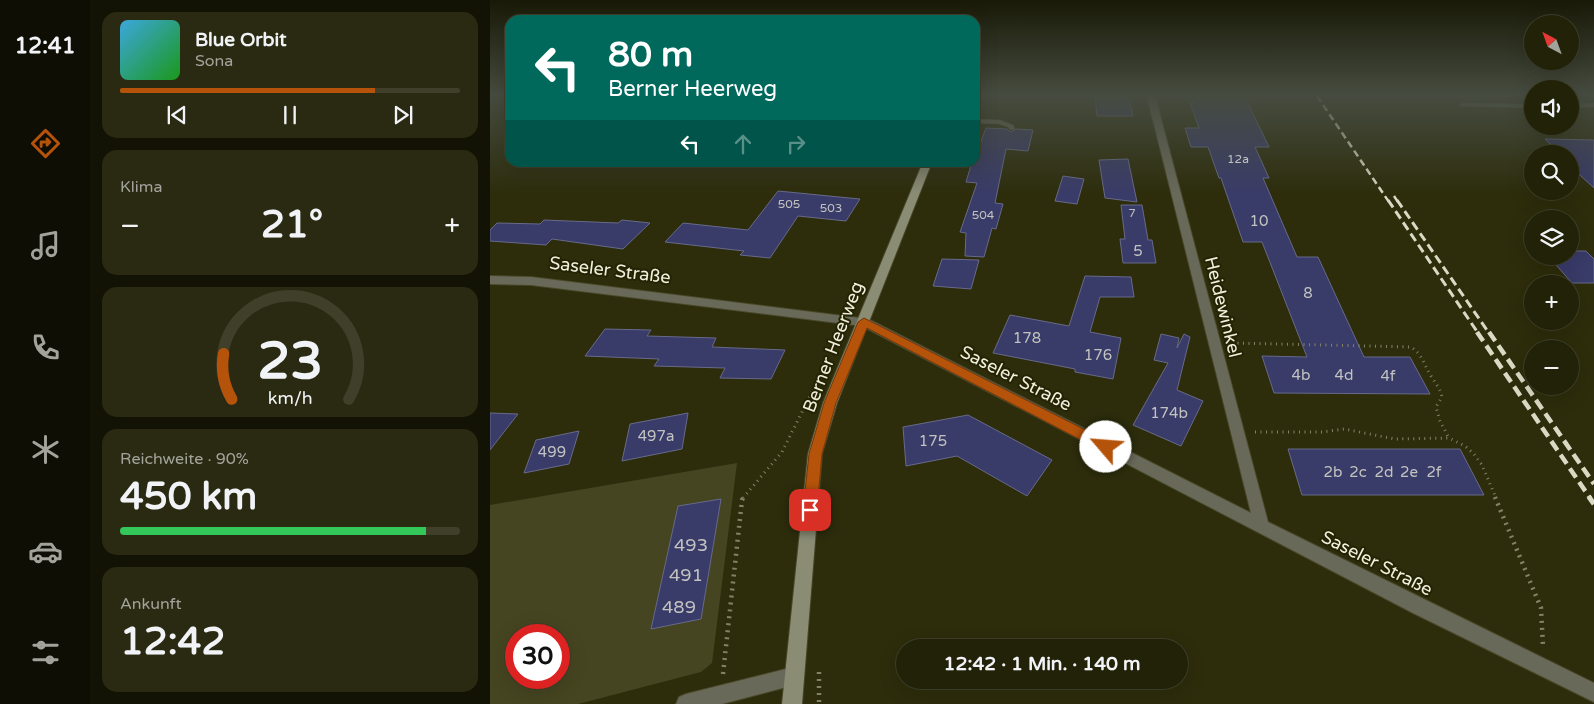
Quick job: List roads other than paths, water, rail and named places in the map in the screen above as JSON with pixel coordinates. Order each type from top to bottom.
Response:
[{"type":"main road","name":"Berner Heerweg","points":[[792,704],[815,454],[830,403],[926,167]]},
{"type":"street","name":"Heidewinkel","points":[[1159,129],[1262,527]]},
{"type":"street","name":"Saseler Straße","points":[[490,280],[531,281],[864,322],[1262,527],[1594,693]]},
{"type":"street","points":[[686,704],[794,676]]},
{"type":"railway","points":[[1339,129],[1389,202]]},
{"type":"railway","points":[[1394,196],[1398,202]]},
{"type":"railway","points":[[1388,200],[1478,333]]},
{"type":"railway","points":[[1397,200],[1489,333]]},
{"type":"railway","points":[[1477,332],[1590,498]]},
{"type":"railway","points":[[1489,332],[1594,484]]},
{"type":"railway","points":[[1589,497],[1594,504]]}]
